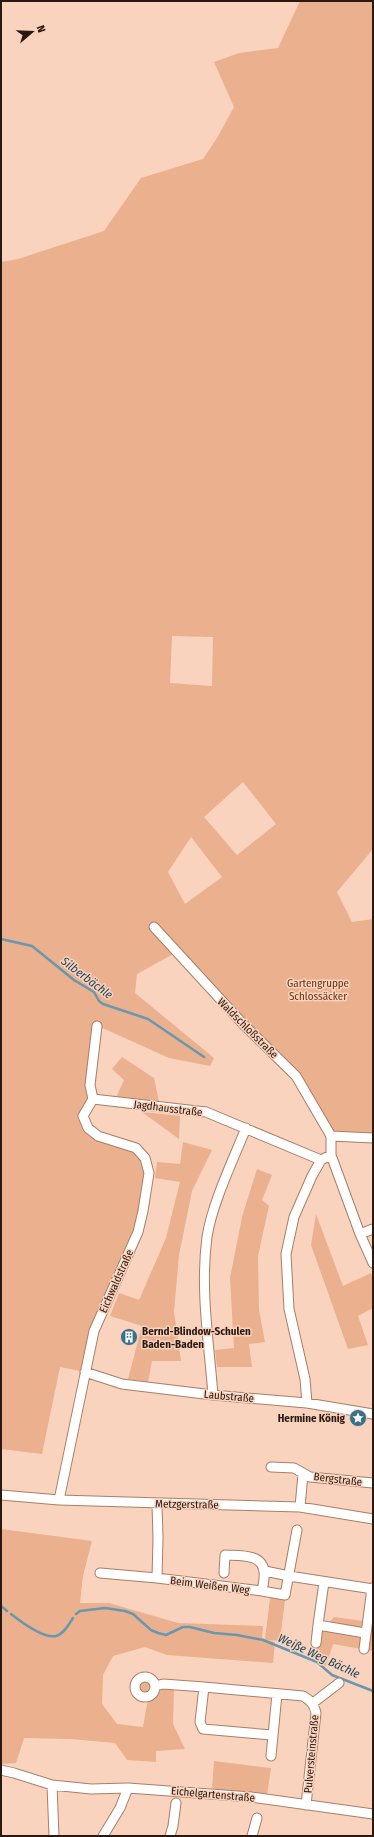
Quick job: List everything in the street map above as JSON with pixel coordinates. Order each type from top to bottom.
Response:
[{"type":"street","name":"Waldschloßstraße","points":[[154,927],[239,1019],[296,1076],[332,1136]]},
{"type":"street","points":[[93,1099],[90,1086],[97,1026]]},
{"type":"street","name":"Jagdhausstraße","points":[[93,1099],[206,1112],[322,1160]]},
{"type":"street","name":"Eichwaldstraße","points":[[60,1500],[94,1331],[138,1232],[149,1173],[144,1158],[136,1148],[98,1136],[88,1128],[84,1116],[93,1099]]},
{"type":"street","points":[[213,1395],[204,1283],[207,1236],[214,1210],[246,1128]]},
{"type":"street","points":[[373,1138],[332,1136],[331,1155],[360,1234],[373,1263]]},
{"type":"street","points":[[307,1403],[305,1379],[289,1309],[286,1254],[294,1217],[312,1176],[322,1160],[331,1155]]},
{"type":"street","points":[[360,1234],[373,1229]]},
{"type":"street","name":"Laubstraße","points":[[85,1372],[122,1384],[213,1395],[307,1403],[373,1414]]},
{"type":"street","name":"Bergstraße","points":[[271,1467],[294,1468],[310,1477],[373,1483]]},
{"type":"street","name":"Bergstraße","points":[[300,1507],[303,1474]]},
{"type":"street","name":"Metzgerstraße","points":[[1,1495],[60,1500],[157,1504],[300,1507],[373,1519]]},
{"type":"street","name":"Beim Weißen Weg","points":[[157,1504],[157,1578]]},
{"type":"street","name":"Beim Weißen Weg","points":[[100,1573],[157,1578],[285,1595],[297,1530]]},
{"type":"street","name":"Beim Weißen Weg","points":[[224,1573],[225,1555],[253,1557],[261,1564],[264,1571],[262,1591]]},
{"type":"street","points":[[264,1571],[324,1582],[372,1588],[364,1649]]},
{"type":"street","points":[[316,1643],[324,1582]]},
{"type":"street","points":[[318,1626],[365,1633]]},
{"type":"street","name":"Pulversteinstraße","points":[[313,1703],[339,1683]]},
{"type":"street","name":"Pulversteinstraße","points":[[155,1686],[163,1684],[303,1696],[313,1703],[316,1713],[306,1805]]},
{"type":"street","points":[[204,1687],[200,1722],[203,1728],[272,1735]]},
{"type":"street","points":[[270,1756],[277,1694]]},
{"type":"street","name":"Eichelgartenstraße","points":[[1,1770],[52,1785],[91,1789],[128,1788],[252,1797],[373,1814]]},
{"type":"street","points":[[52,1785],[54,1836]]},
{"type":"street","points":[[103,1836],[120,1808],[128,1788]]},
{"type":"street","points":[[170,1836],[176,1803]]},
{"type":"street","points":[[252,1836],[257,1818]]},
{"type":"green space","name":"Gartengruppe Schlossäcker","points":[[300,1],[373,1],[373,849],[337,892],[352,922],[373,919],[373,1134],[333,1132],[313,1096],[177,952],[137,974],[135,993],[214,1058],[210,1066],[169,1058],[98,1026],[93,1099],[84,1116],[88,1128],[136,1148],[149,1173],[143,1211],[94,1331],[85,1372],[60,1367],[42,1454],[1,1449],[1,262],[18,259],[104,231],[141,178],[203,159],[217,138],[234,107],[214,62],[239,53],[278,48]],"holes":[[[172,636],[213,637],[212,686],[170,683]],[[243,782],[276,824],[237,855],[204,817]],[[191,837],[222,877],[185,904],[168,872]]]},
{"type":"green space","points":[[122,1057],[154,1078],[159,1102],[116,1098],[124,1080],[112,1069]]},
{"type":"green space","points":[[142,1112],[180,1116],[179,1139]]},
{"type":"green space","points":[[183,1142],[212,1150],[192,1191],[179,1255],[174,1312],[181,1361],[152,1361],[148,1382],[128,1379],[142,1326],[110,1316],[119,1293],[139,1300],[166,1238],[180,1182],[155,1178],[157,1162],[180,1164]]},
{"type":"green space","points":[[257,1169],[272,1175],[262,1200],[269,1206],[258,1256],[259,1310],[265,1342],[249,1344],[252,1367],[217,1367],[215,1350],[234,1348],[230,1278],[242,1217]]},
{"type":"green space","points":[[316,1214],[343,1286],[371,1273],[373,1278],[373,1308],[358,1316],[368,1345],[348,1349],[311,1245]]},
{"type":"green space","points":[[1,1529],[92,1541],[83,1576],[80,1603],[109,1603],[178,1623],[263,1626],[262,1638],[265,1639],[270,1598],[285,1600],[280,1641],[268,1640],[275,1642],[273,1663],[167,1655],[145,1647],[113,1656],[103,1675],[102,1704],[117,1724],[143,1727],[147,1704],[162,1688],[174,1689],[173,1724],[185,1749],[156,1751],[156,1762],[127,1760],[115,1743],[71,1739],[24,1738],[16,1763],[1,1764]]},
{"type":"green space","points":[[373,1612],[373,1651],[333,1644],[326,1666],[313,1657],[321,1632],[334,1617],[371,1622]]},
{"type":"green space","points":[[145,1677],[152,1680],[155,1687],[152,1694],[145,1697],[138,1694],[135,1687],[138,1680]]},
{"type":"green space","points":[[214,1761],[271,1768],[267,1795],[212,1789]]},
{"type":"waterway","name":"Silberbächle","points":[[1,939],[32,946],[74,980],[94,992],[99,1001],[103,1004],[148,1019],[204,1057]]},
{"type":"waterway","name":"Weiße Weg Bächle","points":[[1,1606],[7,1611]]},
{"type":"waterway","name":"Weiße Weg Bächle","points":[[76,1614],[80,1611],[105,1608],[125,1611],[133,1614],[151,1630],[166,1635],[183,1627],[190,1627],[214,1633],[237,1635],[263,1640],[317,1662],[332,1675],[373,1691]]},
{"type":"waterway","name":"Weiße Weg Bächle","points":[[11,1614],[32,1629],[51,1636],[59,1635],[73,1618]]},
{"type":"place","name":"Bernd-Blindow-Schulen Baden-Baden","points":[[129,1337]]},
{"type":"place","name":"Hermine König","points":[[358,1418]]}]
